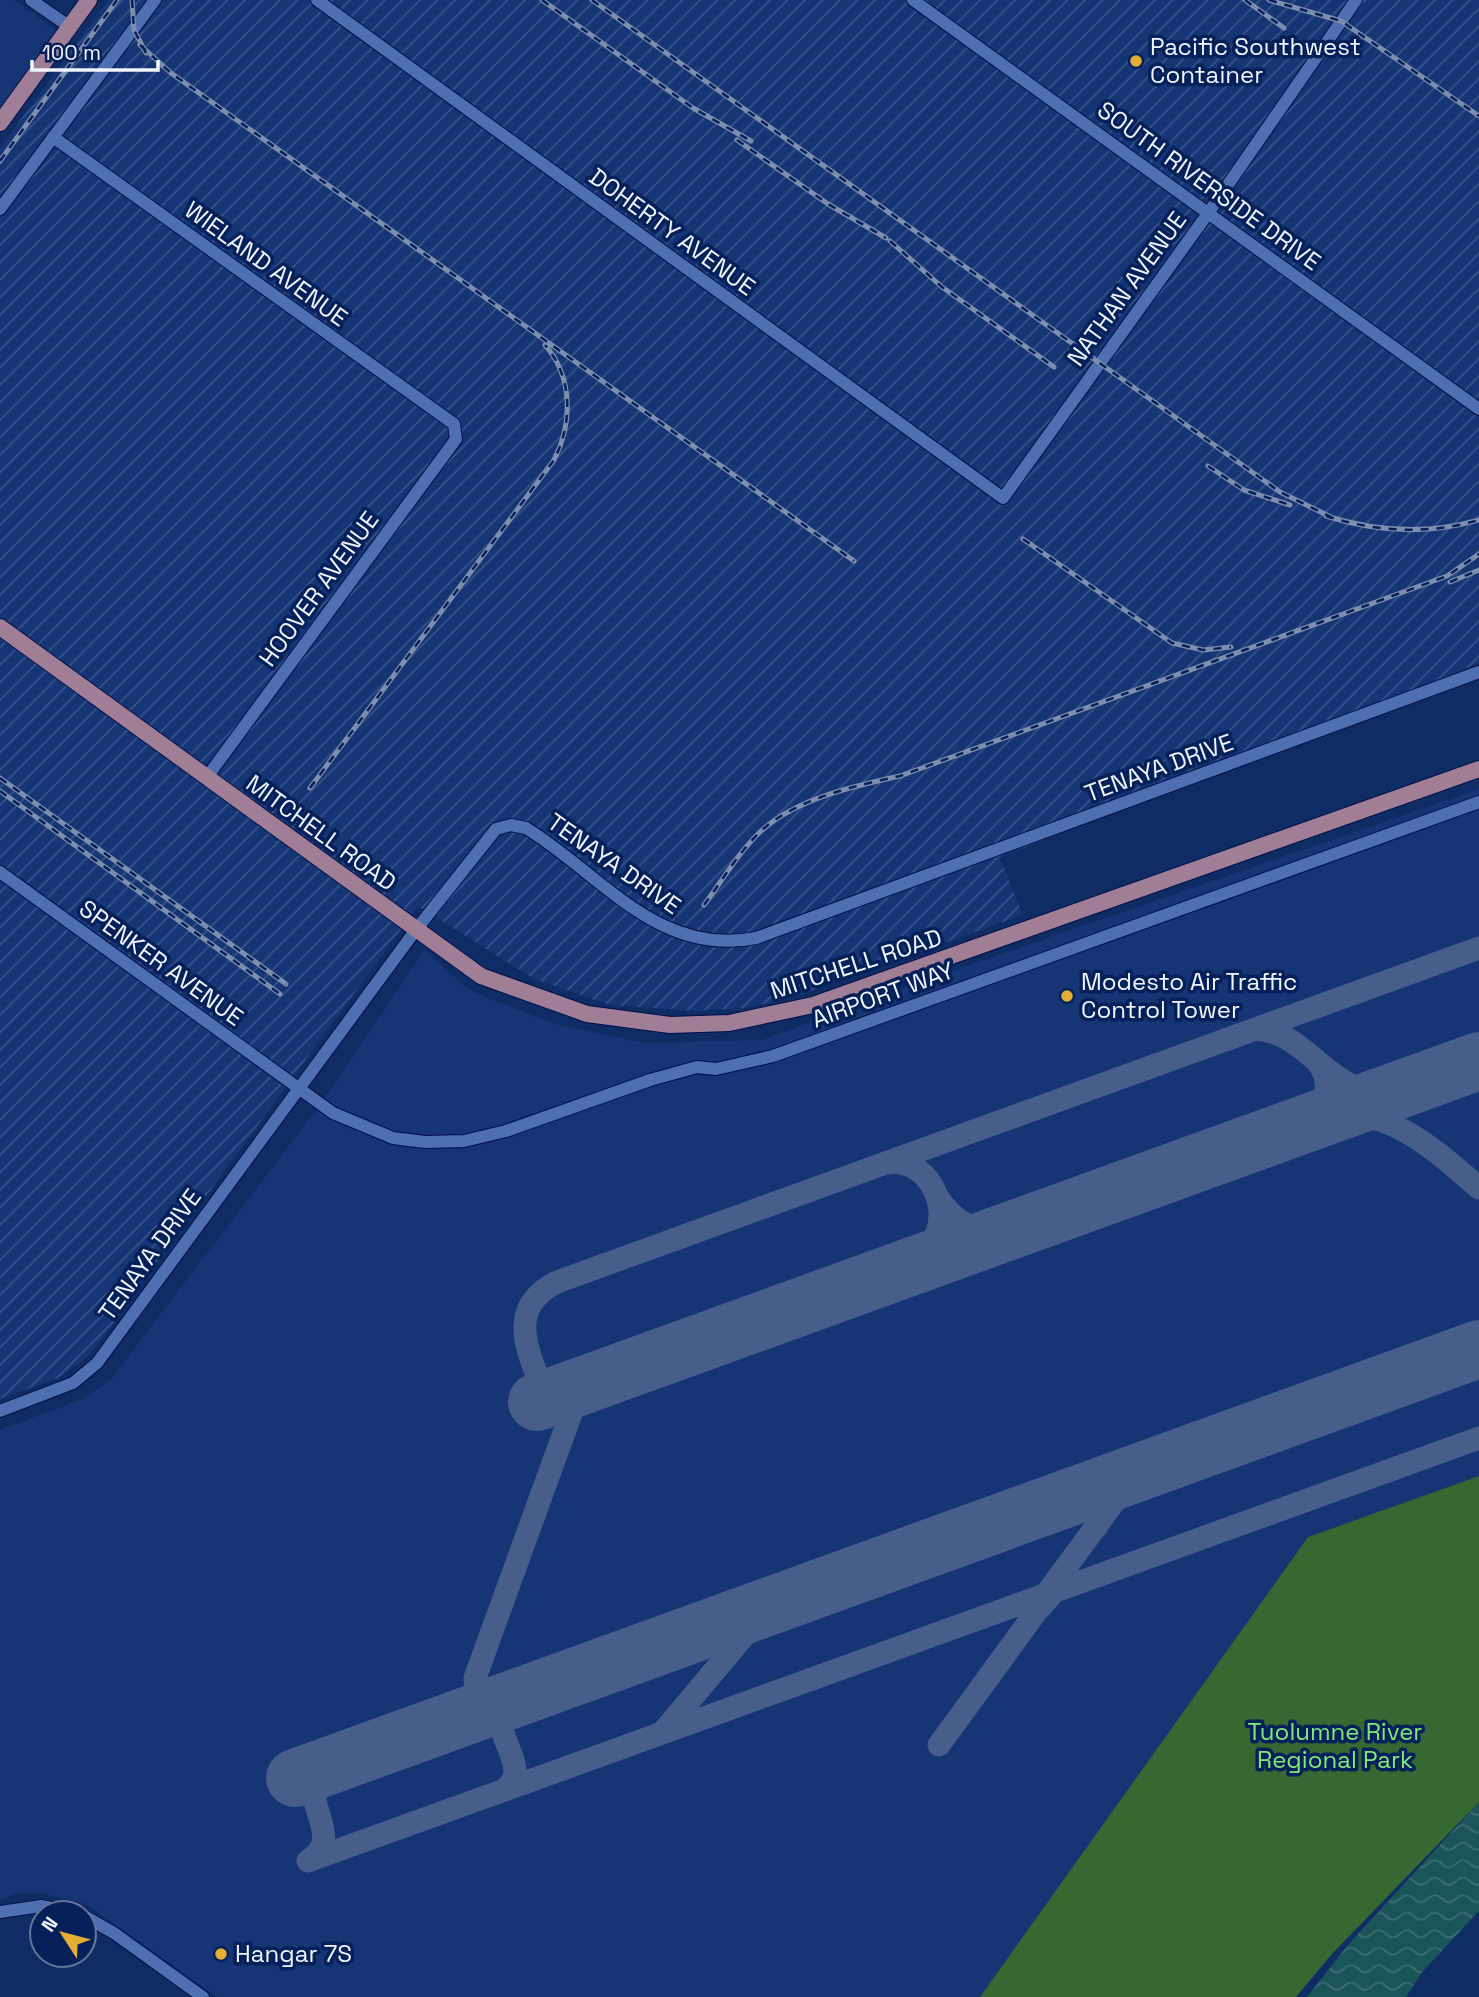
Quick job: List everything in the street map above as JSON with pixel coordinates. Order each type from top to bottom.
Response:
[{"type":"main road","points":[[0,123],[89,0]]},
{"type":"main road","name":"MITCHELL ROAD","points":[[0,627],[415,931],[481,976],[587,1014],[670,1026],[729,1023],[826,1001],[1479,769]]},
{"type":"street","points":[[32,0],[70,27]]},
{"type":"street","points":[[0,209],[155,0]]},
{"type":"street","name":"DOHERTY AVENUE","points":[[317,0],[1003,498]]},
{"type":"street","name":"SOUTH RIVERSIDE DRIVE","points":[[913,0],[1479,409]]},
{"type":"street","name":"NATHAN AVENUE","points":[[1003,498],[1209,212],[1356,0]]},
{"type":"street","name":"WIELAND AVENUE","points":[[53,137],[454,424]]},
{"type":"street","name":"HOOVER AVENUE","points":[[206,777],[456,439],[454,424]]},
{"type":"street","name":"TENAYA DRIVE","points":[[0,1411],[73,1383],[97,1363],[415,931],[490,834],[510,825],[531,831],[670,931],[713,942],[756,938],[1479,672]]},
{"type":"street","name":"AIRPORT WAY","points":[[298,1089],[352,1124],[393,1138],[447,1142],[489,1136],[650,1080],[697,1067],[716,1069],[774,1056],[1479,802]]},
{"type":"street","name":"SPENKER AVENUE","points":[[0,872],[298,1089]]},
{"type":"street","points":[[0,1912],[28,1907]]},
{"type":"street","points":[[98,1924],[203,1997]]},
{"type":"shaded area","points":[[0,0],[15,0],[58,32],[0,112]]},
{"type":"shaded area","points":[[108,0],[1479,0],[1479,663],[1000,858],[1023,915],[791,998],[745,1008],[697,1011],[610,1005],[534,979],[418,906],[90,1355],[58,1378],[0,1399],[0,148]]},
{"type":"shaded area","points":[[1479,789],[1479,1476],[1308,1537],[980,1997],[217,1997],[98,1913],[98,1899],[66,1899],[41,1893],[15,1894],[0,1900],[0,1430],[83,1399],[111,1379],[320,1105],[424,950],[472,992],[556,1024],[643,1043],[762,1040],[892,992]]},
{"type":"green space","name":"Tuolumne River Regional Park","points":[[1479,1476],[1479,1802],[1331,1955],[1296,1997],[980,1997],[1308,1537]]},
{"type":"water","points":[[1479,1802],[1479,1911],[1423,1971],[1406,1997],[1307,1997],[1347,1946]]},
{"type":"taxiway","points":[[546,1399],[528,1350],[525,1320],[530,1306],[540,1293],[557,1282],[1479,948]]},
{"type":"taxiway","points":[[1256,1029],[1276,1033],[1293,1042],[1340,1079],[1358,1088],[1379,1092],[1403,1089]]},
{"type":"taxiway","points":[[1302,1125],[1316,1113],[1325,1097],[1325,1080],[1318,1063]]},
{"type":"taxiway","points":[[1327,1116],[1350,1115],[1391,1124],[1428,1146],[1479,1188]]},
{"type":"taxiway","points":[[888,1163],[902,1163],[924,1175],[932,1185],[940,1209],[940,1222],[934,1240],[924,1254],[907,1268]]},
{"type":"taxiway","points":[[936,1195],[950,1212],[976,1230],[998,1233],[1009,1231]]},
{"type":"taxiway","points":[[510,1700],[484,1700],[476,1691],[475,1678],[581,1386]]},
{"type":"taxiway","points":[[308,1861],[1479,1438]]},
{"type":"taxiway","points":[[1047,1593],[1125,1487],[1148,1469]]},
{"type":"taxiway","points":[[1071,1497],[1085,1497],[1094,1502],[1099,1512],[1097,1526]]},
{"type":"taxiway","points":[[939,1745],[1036,1612],[1053,1593]]},
{"type":"taxiway","points":[[664,1731],[763,1613],[779,1603]]},
{"type":"taxiway","points":[[504,1790],[513,1781],[515,1770],[501,1722],[502,1711],[510,1700]]},
{"type":"taxiway","points":[[308,1861],[320,1850],[324,1839],[314,1788],[319,1776],[332,1765]]},
{"type":"runway","points":[[537,1402],[1479,1061]]},
{"type":"runway","points":[[295,1778],[1479,1349]]},
{"type":"railway","points":[[0,161],[117,0]]},
{"type":"railway","points":[[132,0],[134,30],[146,53]]},
{"type":"railway","points":[[542,0],[693,108],[751,141]]},
{"type":"railway","points":[[592,0],[1280,492],[1333,518]]},
{"type":"railway","points":[[1245,0],[1284,28]]},
{"type":"railway","points":[[1269,0],[1341,21],[1479,116]]},
{"type":"railway","points":[[140,45],[171,73],[854,561]]},
{"type":"railway","points":[[737,140],[828,204],[886,238]]},
{"type":"railway","points":[[890,241],[942,287],[1054,367]]},
{"type":"railway","points":[[310,788],[554,460],[565,431],[567,401],[561,371],[545,345]]},
{"type":"railway","points":[[1208,466],[1244,490],[1290,505]]},
{"type":"railway","points":[[1326,516],[1402,530],[1440,528],[1479,520]]},
{"type":"railway","points":[[1023,539],[1172,643],[1203,650],[1231,647]]},
{"type":"railway","points":[[704,905],[737,858],[760,832],[808,802],[845,789],[900,776],[1447,576],[1479,554]]},
{"type":"railway","points":[[1450,582],[1479,570]]},
{"type":"railway","points":[[0,778],[286,984]]},
{"type":"railway","points":[[0,791],[280,994]]},
{"type":"place","name":"Pacific Southwest Container","points":[[1136,61]]},
{"type":"place","name":"Modesto Air Traffic Control Tower","points":[[1067,996]]},
{"type":"place","name":"Hangar 7S","points":[[221,1954]]}]
